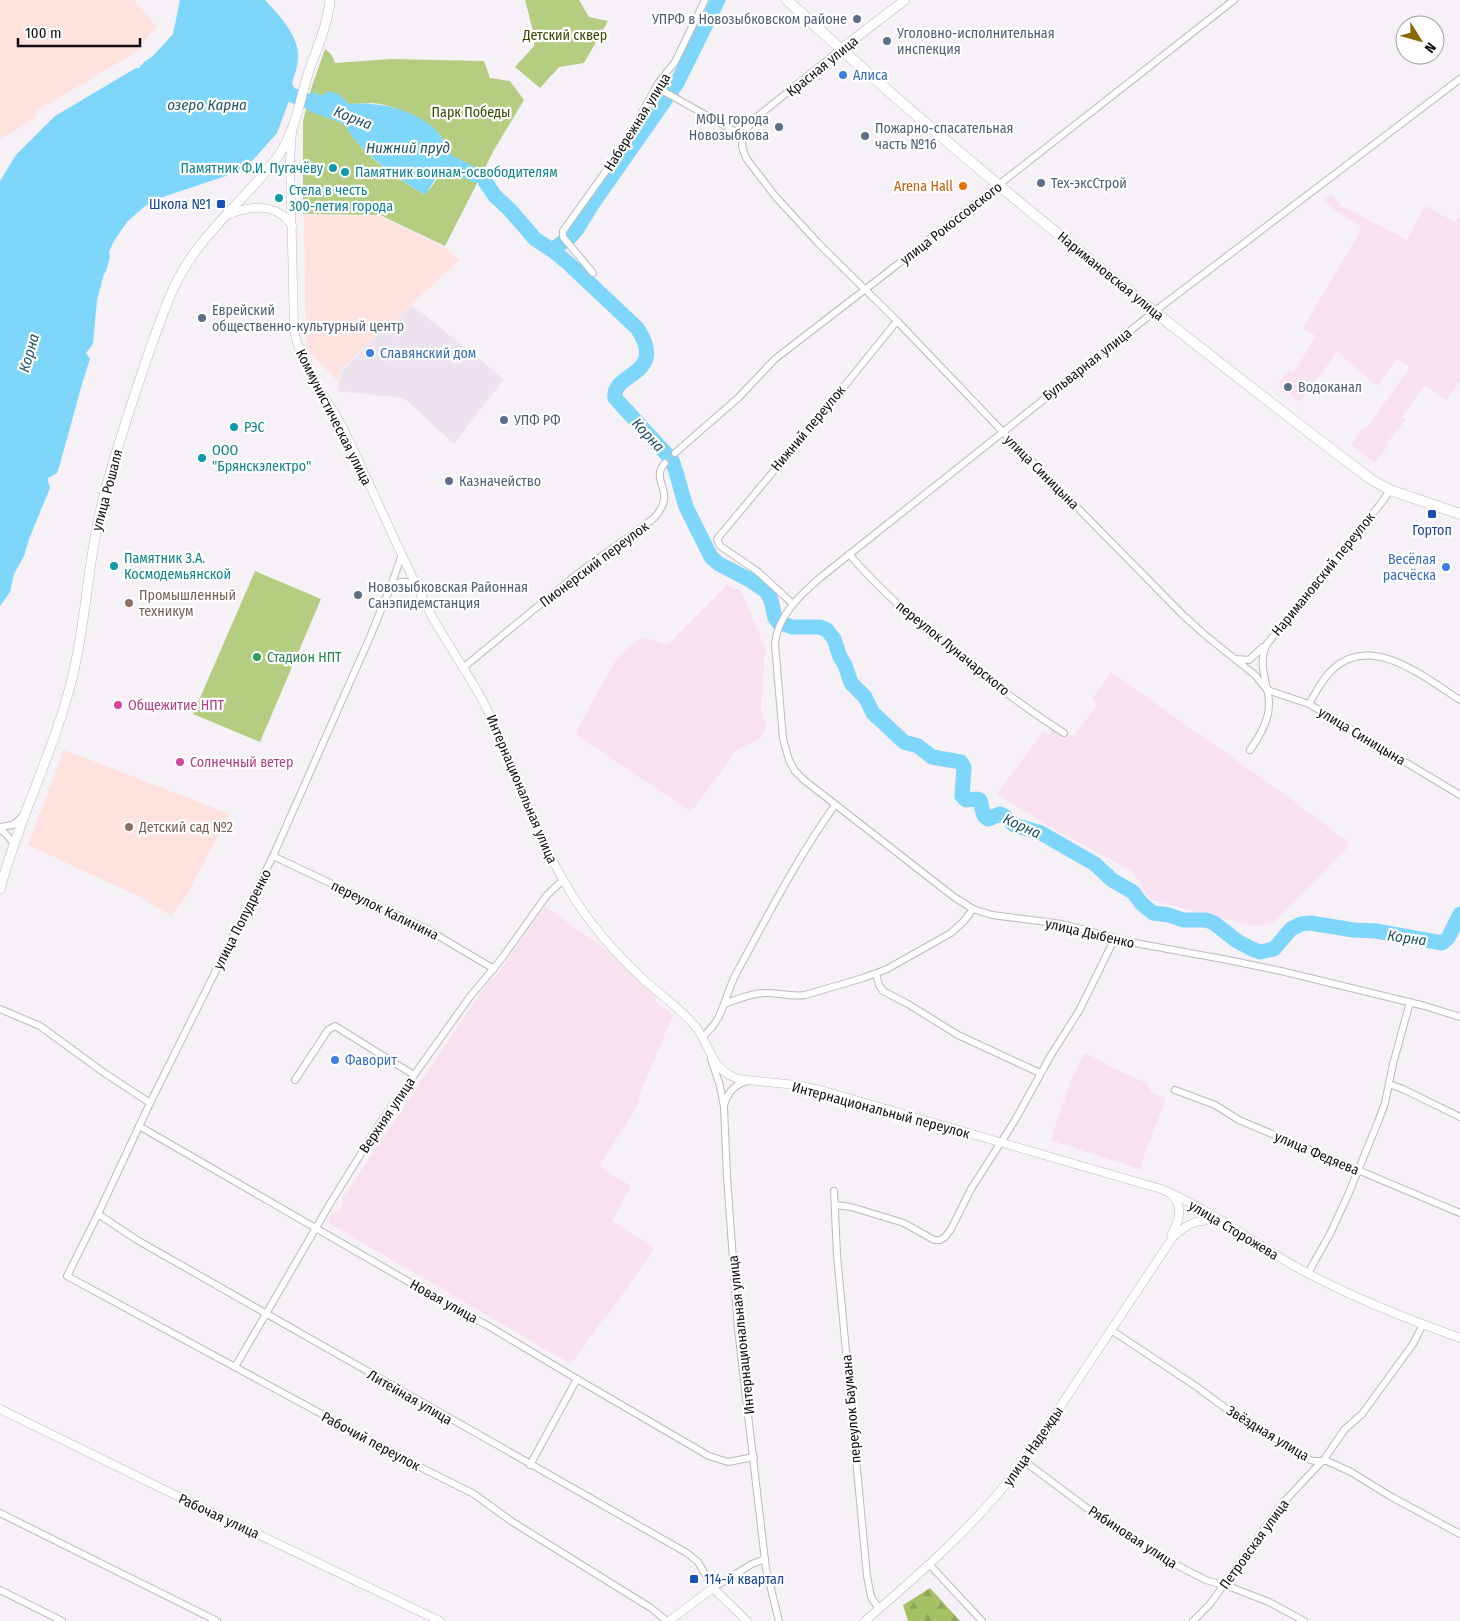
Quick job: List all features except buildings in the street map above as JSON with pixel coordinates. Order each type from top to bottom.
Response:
[{"type":"main road","points":[[293,127],[307,77],[327,18],[330,0]]},
{"type":"main road","name":"Наримановская улица","points":[[787,0],[841,50],[998,185],[1155,311],[1351,464],[1390,490],[1459,512]]},
{"type":"main road","name":"Красная улица","points":[[841,50],[905,0]]},
{"type":"main road","name":"улица Рошаля","points":[[0,890],[14,844],[62,712],[72,678],[102,501],[148,354],[171,294],[182,270],[199,245],[276,159],[286,144],[293,127]]},
{"type":"street","name":"Набережная улица","points":[[593,273],[563,237],[563,231],[621,150],[656,87],[675,62],[704,0]]},
{"type":"street","name":"улица Рокоссовского","points":[[675,453],[738,398],[775,359],[1234,0]]},
{"type":"street","name":"Красная улица","points":[[743,136],[758,116],[841,50]]},
{"type":"street","name":"Бульварная улица","points":[[783,739],[775,644],[777,632],[793,604],[810,585],[1155,311],[1460,79]]},
{"type":"street","points":[[656,87],[743,136]]},
{"type":"street","points":[[292,227],[290,160],[293,127]]},
{"type":"street","name":"улица Синицына","points":[[743,136],[742,147],[746,158],[775,196],[820,245],[897,321],[1002,431],[1184,615],[1232,658],[1259,679],[1267,690],[1309,704],[1460,795]]},
{"type":"street","points":[[222,218],[244,209],[260,207],[283,215],[292,227]]},
{"type":"street","name":"Коммунистическая улица","points":[[292,227],[296,344],[344,431],[402,554]]},
{"type":"street","name":"Нижний переулок","points":[[793,604],[756,571],[720,546],[717,539],[718,535],[833,400],[897,321]]},
{"type":"street","name":"Пионерский переулок","points":[[464,667],[576,575],[653,519],[662,509],[665,501],[660,475],[661,468],[665,463]]},
{"type":"street","name":"Наримановский переулок","points":[[1250,750],[1268,714],[1269,702],[1262,662],[1266,644],[1390,490]]},
{"type":"street","name":"Интернациональная улица","points":[[402,554],[436,625],[464,667],[488,711],[507,752],[541,837],[563,880],[590,920],[615,950],[634,971],[689,1020],[702,1037],[716,1062],[731,1076]]},
{"type":"street","name":"улица Попудренко","points":[[66,1276],[98,1214],[150,1103],[274,856],[351,682],[402,554]]},
{"type":"street","name":"переулок Луначарского","points":[[849,554],[878,585],[943,643],[1029,710],[1064,733]]},
{"type":"street","points":[[388,593],[396,584],[403,581],[410,583],[419,590]]},
{"type":"street","points":[[1232,658],[1249,660],[1266,644]]},
{"type":"street","points":[[1309,704],[1326,677],[1340,664],[1351,659],[1372,656],[1391,659],[1400,663],[1460,700]]},
{"type":"street","name":"улица Дыбенко","points":[[783,739],[789,760],[799,776],[954,897],[973,909],[1010,918],[1062,924],[1156,948],[1246,964],[1410,1002],[1460,1017]]},
{"type":"street","points":[[702,1037],[716,1024],[735,977],[772,908],[814,835],[835,805]]},
{"type":"street","points":[[0,828],[13,825],[26,813]]},
{"type":"street","points":[[0,828],[14,844]]},
{"type":"street","name":"переулок Калинина","points":[[274,856],[425,928],[494,969]]},
{"type":"street","name":"Верхняя улица","points":[[235,1367],[366,1144],[476,989],[494,969],[547,895],[563,880]]},
{"type":"street","points":[[724,1004],[758,994],[805,995],[876,974],[951,933],[973,909]]},
{"type":"street","points":[[834,1205],[851,1207],[904,1223],[930,1238],[940,1240],[948,1234],[971,1189],[1082,1006],[1115,938]]},
{"type":"street","points":[[876,974],[883,991],[958,1035],[1040,1073]]},
{"type":"street","points":[[1308,1273],[1330,1234],[1385,1103],[1395,1055],[1410,1002]]},
{"type":"street","points":[[0,1009],[40,1026],[103,1072],[150,1103]]},
{"type":"street","points":[[295,1080],[328,1030],[336,1026],[414,1075]]},
{"type":"street","name":"Интернациональная улица","points":[[708,1048],[720,1086],[724,1107],[727,1186],[738,1330],[765,1559],[779,1621]]},
{"type":"street","name":"Интернациональный переулок","points":[[731,1076],[748,1081],[808,1087],[1001,1142]]},
{"type":"street","points":[[724,1107],[727,1096],[735,1086],[748,1081]]},
{"type":"street","points":[[1389,1084],[1460,1117]]},
{"type":"street","name":"улица Федяева","points":[[1175,1090],[1215,1105],[1239,1120],[1460,1213]]},
{"type":"street","name":"Новая улица","points":[[139,1126],[454,1308],[485,1324],[709,1456],[728,1462],[754,1457]]},
{"type":"street","name":"улица Сторожева","points":[[1001,1142],[1170,1193],[1308,1273],[1351,1295],[1460,1338]]},
{"type":"street","name":"переулок Баумана","points":[[834,1191],[837,1255],[866,1576],[871,1597],[879,1609]]},
{"type":"street","name":"улица Надежды","points":[[1168,1243],[1180,1215],[1177,1201],[1170,1193]]},
{"type":"street","name":"Литейная улица","points":[[98,1214],[122,1231],[265,1314],[692,1556],[700,1565],[713,1588]]},
{"type":"street","name":"улица Надежды","points":[[865,1621],[928,1564],[1004,1488],[1024,1461],[1168,1243],[1178,1232],[1191,1224],[1207,1220],[1226,1224]]},
{"type":"street","name":"Рабочий переулок","points":[[66,1276],[414,1464],[474,1494],[511,1521],[651,1608],[668,1621]]},
{"type":"street","name":"Петровская улица","points":[[1193,1621],[1210,1604],[1272,1516],[1314,1467],[1322,1461],[1345,1429],[1362,1414],[1414,1344],[1423,1324]]},
{"type":"street","name":"Звёздная улица","points":[[1111,1330],[1243,1420],[1308,1459],[1331,1463],[1351,1472],[1390,1496],[1460,1534]]},
{"type":"street","points":[[530,1465],[577,1379]]},
{"type":"street","name":"Рабочая улица","points":[[0,1409],[440,1621]]},
{"type":"street","name":"Рябиновая улица","points":[[1024,1461],[1147,1549],[1206,1580],[1269,1602],[1304,1621]]},
{"type":"street","points":[[0,1513],[217,1621]]},
{"type":"street","points":[[668,1621],[713,1588],[752,1564],[765,1559]]},
{"type":"street","points":[[928,1564],[982,1621]]},
{"type":"street","points":[[713,1588],[747,1621]]},
{"type":"street","points":[[0,1590],[62,1621]]},
{"type":"shaded area","points":[[0,0],[134,0],[157,27],[141,44],[143,48],[36,111],[37,117],[0,139]]},
{"type":"shaded area","name":"Водоканал","points":[[1331,194],[1340,205],[1407,240],[1425,206],[1455,222],[1460,215],[1460,381],[1446,400],[1426,385],[1424,386],[1402,417],[1406,420],[1386,444],[1388,446],[1375,463],[1351,445],[1363,429],[1369,425],[1410,367],[1397,358],[1378,386],[1337,352],[1300,402],[1289,393],[1287,395],[1282,391],[1283,388],[1278,384],[1289,371],[1293,374],[1316,336],[1303,328],[1358,236],[1361,227],[1332,208],[1324,200]]},
{"type":"shaded area","points":[[304,215],[379,216],[445,248],[459,260],[392,323],[389,321],[339,372],[338,381],[309,352],[306,344]]},
{"type":"shaded area","points":[[412,305],[504,379],[454,444],[404,398],[338,391],[340,373],[389,322],[392,324]]},
{"type":"shaded area","points":[[728,584],[734,590],[737,588],[742,593],[765,648],[761,709],[766,729],[760,738],[736,751],[691,812],[575,734],[614,663],[625,650],[644,637],[667,645]]},
{"type":"shaded area","points":[[1111,672],[1346,840],[1349,846],[1272,924],[1252,926],[1148,899],[1132,871],[1052,828],[997,794],[1044,731],[1049,735],[1053,729],[1063,736],[1075,734],[1098,704],[1092,699]]},
{"type":"shaded area","name":"Детский сад №2","points":[[64,750],[230,814],[187,894],[172,916],[140,897],[28,845]]},
{"type":"shaded area","points":[[545,906],[610,953],[656,998],[655,1001],[673,1015],[638,1098],[641,1101],[599,1166],[631,1186],[612,1221],[655,1248],[571,1364],[327,1222],[334,1212],[339,1212],[343,1205],[342,1199],[437,1057],[489,981],[498,973]]},
{"type":"shaded area","points":[[1084,1053],[1105,1063],[1105,1065],[1140,1080],[1149,1085],[1151,1092],[1166,1098],[1145,1153],[1141,1170],[1050,1140],[1072,1079]]},
{"type":"green space","name":"Детский сквер","points":[[525,0],[579,0],[589,17],[608,21],[584,63],[559,67],[540,88],[515,67],[534,46],[535,39]]},
{"type":"green space","name":"Парк Победы","points":[[325,49],[331,54],[335,63],[391,59],[484,61],[490,78],[510,81],[524,100],[494,150],[445,246],[380,215],[303,214],[303,121],[312,86]],"holes":[[[315,91],[318,95],[338,94],[349,104],[373,103],[390,106],[409,113],[433,128],[440,136],[448,152],[431,187],[423,194],[379,164],[360,145],[345,124],[325,117]]]},
{"type":"green space","name":"Стадион НПТ","points":[[255,571],[321,599],[260,742],[193,714]]},
{"type":"green space","points":[[930,1588],[960,1621],[908,1621],[903,1605]]},
{"type":"water","name":"озеро Карна","points":[[180,0],[265,0],[286,24],[297,45],[298,60],[292,83],[294,87],[277,133],[253,160],[240,170],[226,176],[163,197],[145,206],[127,222],[114,241],[109,252],[110,257],[97,300],[93,344],[86,353],[90,359],[60,464],[57,473],[48,478],[50,488],[24,556],[14,574],[10,592],[0,606],[0,181],[16,155],[55,116],[139,68],[153,56],[173,34]]},
{"type":"water","name":"Нижний пруд","points":[[314,90],[318,95],[323,95],[329,91],[338,94],[349,104],[372,104],[395,108],[416,116],[435,129],[451,155],[427,192],[423,194],[379,164],[351,135],[344,124],[309,111]]},
{"type":"waterway","points":[[552,250],[570,237],[577,229],[677,83],[718,0]]},
{"type":"waterway","name":"Корна","points":[[272,88],[330,109]]},
{"type":"waterway","name":"Корна","points":[[431,153],[482,177],[495,196],[535,239],[568,263],[637,328],[645,344],[646,356],[643,364],[616,389],[615,398],[672,460],[686,507],[711,557],[719,564],[750,580],[766,591],[778,622],[792,627],[820,627],[827,630],[834,639],[851,683],[865,697],[873,713],[904,742],[918,746],[932,757],[961,762],[964,767],[962,796],[966,800],[980,800],[983,813],[988,819],[1000,814],[1014,825],[1041,833],[1095,864],[1112,880],[1133,892],[1142,904],[1153,913],[1169,915],[1183,920],[1206,920],[1214,923],[1237,941],[1260,952],[1274,949],[1291,929],[1301,924],[1310,923],[1354,930],[1376,931],[1442,943],[1448,938],[1460,914]]},
{"type":"place","name":"УПРФ в Новозыбковском районе","points":[[857,19]]},
{"type":"place","name":"Уголовно-исполнительная инспекция","points":[[887,41]]},
{"type":"place","name":"Алиса","points":[[843,75]]},
{"type":"place","name":"МФЦ города Новозыбкова","points":[[779,127]]},
{"type":"place","name":"Пожарно-спасательная часть №16","points":[[865,136]]},
{"type":"place","name":"Памятник Ф.И. Пугачёву","points":[[333,168]]},
{"type":"place","name":"Памятник воинам-освободителям","points":[[345,172]]},
{"type":"place","name":"Тех-эксСтрой","points":[[1041,183]]},
{"type":"place","name":"Arena Hall","points":[[963,186]]},
{"type":"place","name":"Стела в честь 300-летия города","points":[[279,198]]},
{"type":"place","name":"Школа №1","points":[[221,204]]},
{"type":"place","name":"Еврейский общественно-культурный центр","points":[[202,318]]},
{"type":"place","name":"Славянский дом","points":[[370,353]]},
{"type":"place","name":"Водоканал","points":[[1288,387]]},
{"type":"place","name":"УПФ РФ","points":[[504,420]]},
{"type":"place","name":"РЭС","points":[[234,427]]},
{"type":"place","name":"ООО \"Брянскэлектро\"","points":[[202,458]]},
{"type":"place","name":"Казначейство","points":[[449,481]]},
{"type":"place","name":"Гортоп","points":[[1432,514]]},
{"type":"place","name":"Памятник З.А. Космодемьянской","points":[[114,566]]},
{"type":"place","name":"Весёлая расчёска","points":[[1446,567]]},
{"type":"place","name":"Новозыбковская Районная Санэпидемстанция","points":[[358,595]]},
{"type":"place","name":"Промышленный техникум","points":[[129,603]]},
{"type":"place","name":"Стадион НПТ","points":[[257,657]]},
{"type":"place","name":"Общежитие НПТ","points":[[118,705]]},
{"type":"place","name":"Солнечный ветер","points":[[180,762]]},
{"type":"place","name":"Детский сад №2","points":[[129,827]]},
{"type":"place","name":"Фаворит","points":[[335,1060]]},
{"type":"place","name":"114-й квартал","points":[[694,1579]]}]
